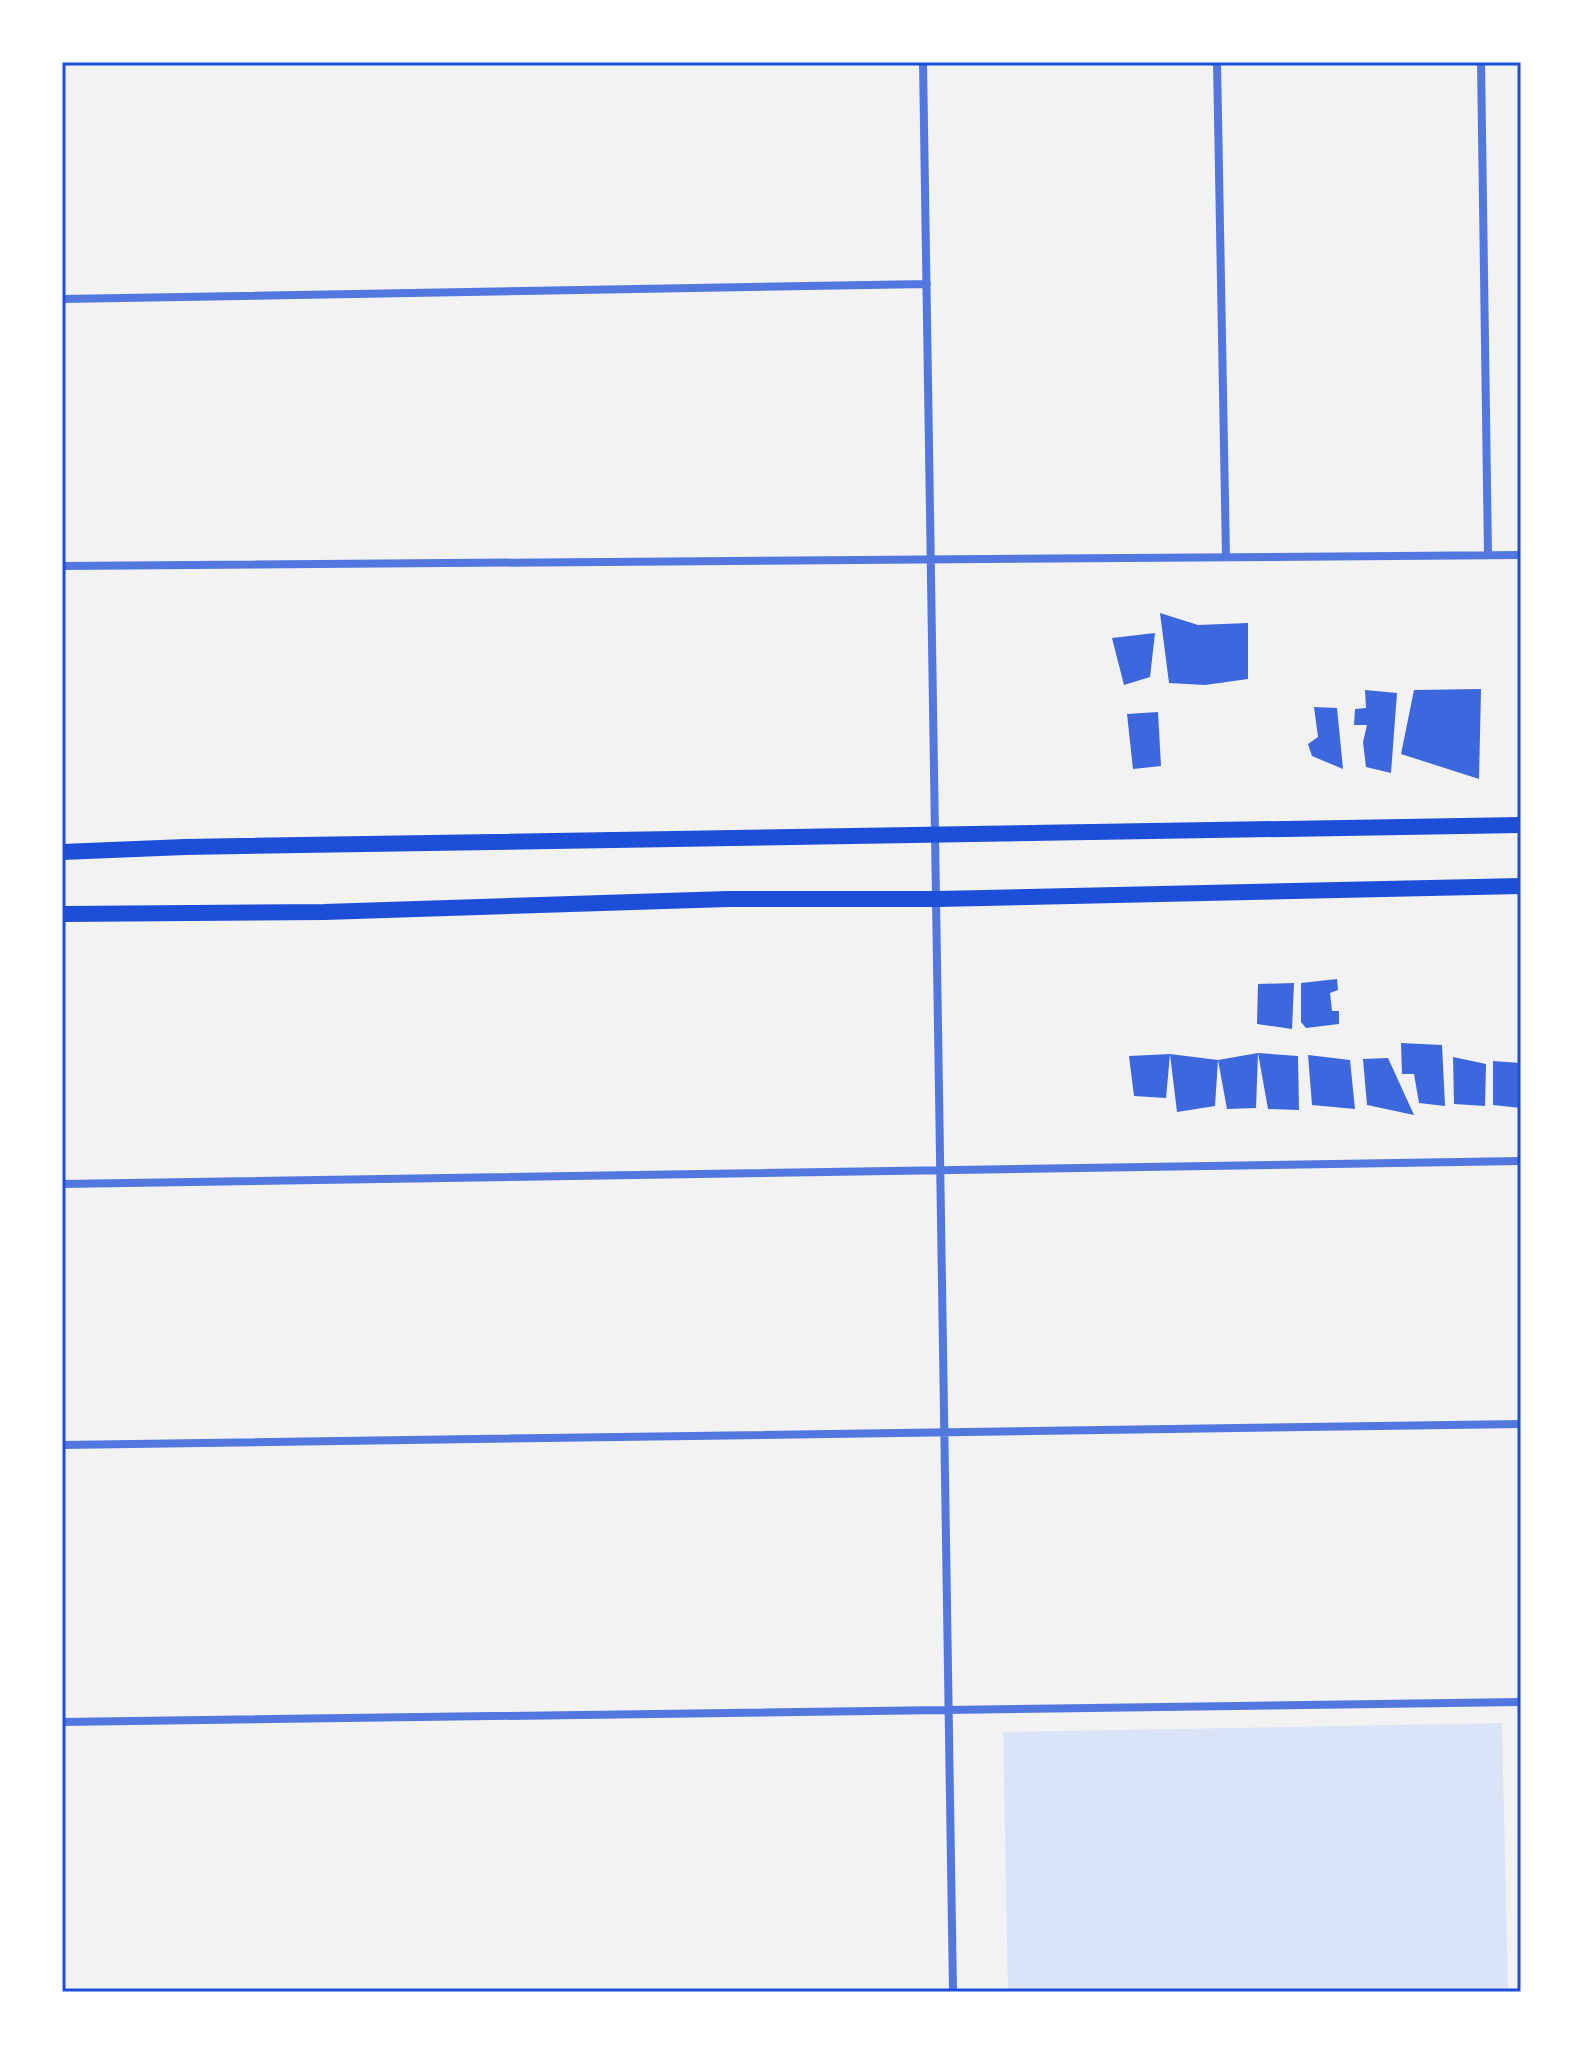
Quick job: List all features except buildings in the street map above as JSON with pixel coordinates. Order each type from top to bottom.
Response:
[{"type":"main road","points":[[62,852],[185,847],[1521,825]]},
{"type":"main road","points":[[62,914],[324,912],[728,899],[937,899],[1521,886]]},
{"type":"street","points":[[923,62],[953,1992]]},
{"type":"street","points":[[1217,62],[1226,557]]},
{"type":"street","points":[[1481,62],[1488,555]]},
{"type":"street","points":[[62,299],[927,284]]},
{"type":"street","points":[[62,566],[1521,555]]},
{"type":"street","points":[[62,1184],[1521,1161]]},
{"type":"street","points":[[62,1445],[1521,1424]]},
{"type":"street","points":[[62,1722],[1521,1702]]},
{"type":"shaded area","points":[[1502,1723],[1508,1992],[1008,1992],[1003,1732]]}]
